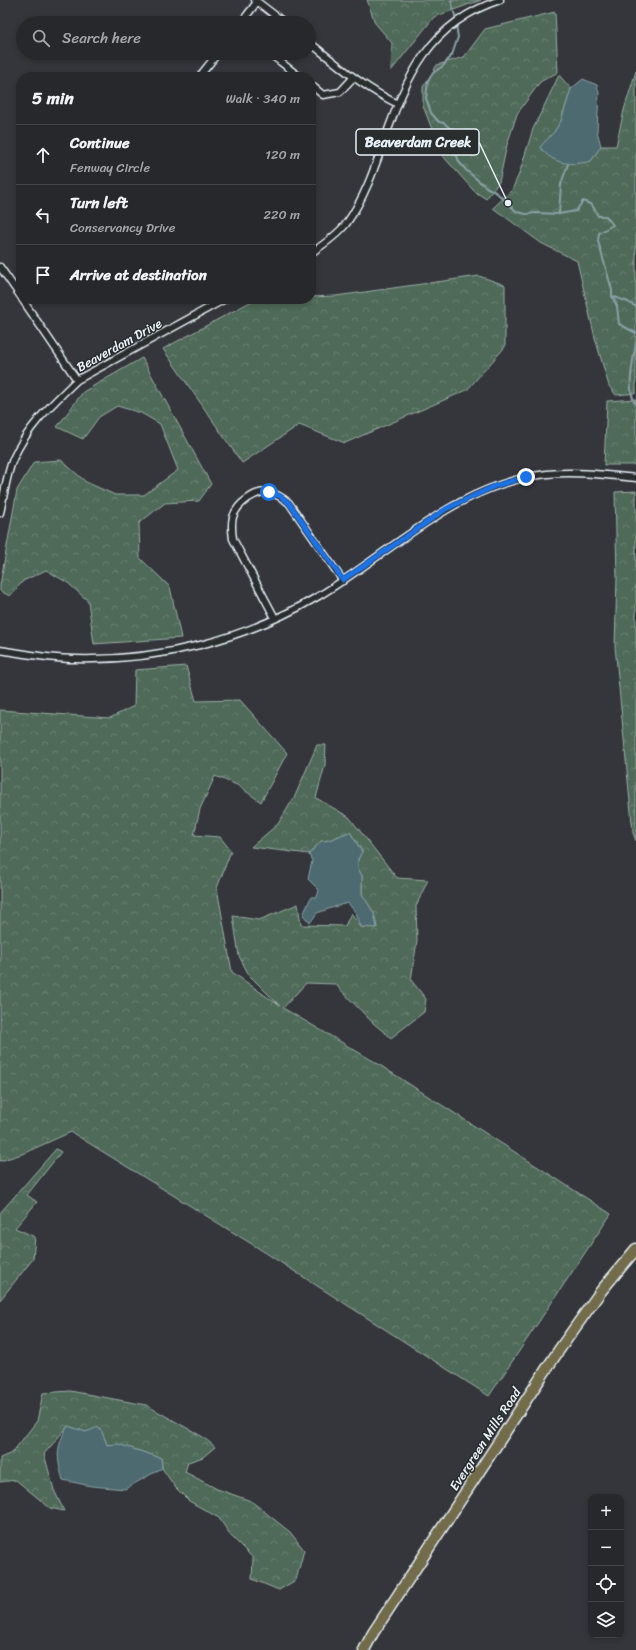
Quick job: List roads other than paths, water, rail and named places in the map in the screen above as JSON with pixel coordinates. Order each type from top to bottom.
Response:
[{"type":"main road","name":"Evergreen Mills Road","points":[[364,1650],[373,1633],[559,1350],[601,1291],[636,1249]]},
{"type":"street","points":[[316,249],[345,224],[361,200],[372,175],[398,104],[420,59],[439,36],[452,24],[472,12],[500,0]]},
{"type":"street","points":[[245,16],[256,1],[276,16]]},
{"type":"street","points":[[316,48],[353,78],[373,92],[398,104]]},
{"type":"street","points":[[203,72],[212,60]]},
{"type":"street","points":[[278,60],[294,72]]},
{"type":"street","points":[[316,89],[323,94],[340,92],[353,78]]},
{"type":"street","points":[[0,267],[16,290]]},
{"type":"street","points":[[26,304],[77,380]]},
{"type":"street","name":"Beaverdam Drive","points":[[0,513],[12,460],[22,442],[37,420],[77,380],[216,304]]},
{"type":"street","points":[[0,650],[43,657],[107,659],[162,654],[206,644],[251,629],[317,597],[446,509],[495,486],[526,477],[548,474],[577,473],[636,478]]},
{"type":"street","points":[[275,618],[233,539],[233,516],[241,505],[251,496],[261,492],[269,492],[280,496],[289,503],[343,580]]},
{"type":"water","points":[[583,79],[597,85],[599,93],[597,131],[601,146],[591,161],[570,164],[563,163],[545,153],[540,147],[554,132],[561,121],[571,89]]},
{"type":"water","points":[[350,832],[362,852],[358,859],[358,868],[362,876],[362,894],[374,913],[377,928],[361,927],[356,913],[348,903],[317,913],[310,923],[303,915],[311,897],[317,897],[319,890],[308,879],[312,861],[309,854],[321,841],[332,839]]},
{"type":"water","points":[[68,1426],[86,1432],[98,1427],[102,1432],[107,1445],[118,1444],[161,1458],[162,1468],[125,1489],[91,1486],[63,1480],[59,1465],[58,1452],[61,1440]]},
{"type":"waterway","points":[[451,0],[456,20]]},
{"type":"waterway","points":[[456,25],[458,37],[452,55],[443,66],[433,73],[428,81],[426,98],[431,113],[439,122],[444,123],[451,129],[455,139],[456,153],[459,162],[467,171],[486,187],[497,193],[517,212],[526,214],[559,214],[576,211],[583,201],[592,205],[598,216],[606,216],[613,225],[599,233],[598,241],[612,290],[612,296],[617,306],[619,324],[636,333]]},
{"type":"waterway","points":[[559,214],[561,184],[568,164]]},
{"type":"waterway","points":[[612,296],[628,302],[636,307]]},
{"type":"waterway","points":[[636,342],[631,383],[631,391],[636,404]]},
{"type":"place","name":"Beaverdam Creek","points":[[508,203]]}]
